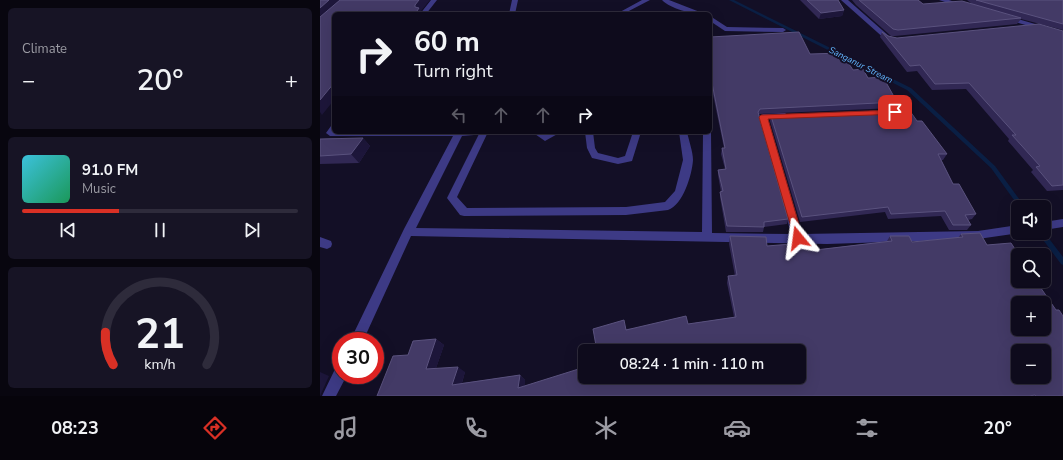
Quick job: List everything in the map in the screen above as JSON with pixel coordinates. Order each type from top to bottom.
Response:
[{"type":"street","points":[[425,12],[434,0]]},
{"type":"street","points":[[512,12],[515,0]]},
{"type":"street","points":[[623,12],[647,0]]},
{"type":"street","points":[[665,0],[669,3],[696,12]]},
{"type":"street","points":[[844,0],[888,39],[902,39]]},
{"type":"street","points":[[942,0],[971,8]]},
{"type":"street","points":[[1000,16],[1063,34]]},
{"type":"street","points":[[712,19],[725,28],[783,30]]},
{"type":"street","points":[[1013,29],[1036,26]]},
{"type":"street","points":[[794,116],[763,117],[798,238]]},
{"type":"street","points":[[360,332],[408,232],[458,134]]},
{"type":"street","points":[[483,134],[452,198],[464,212],[626,211],[668,206],[680,192],[688,160],[683,134]]},
{"type":"street","points":[[539,134],[545,138],[553,134]]},
{"type":"street","points":[[589,134],[591,148],[595,156],[618,161],[629,159],[636,134]]},
{"type":"street","points":[[707,134],[707,237]]},
{"type":"street","points":[[1051,225],[1063,223]]},
{"type":"street","points":[[408,232],[828,239],[978,235],[1011,230]]},
{"type":"street","points":[[329,396],[335,384]]},
{"type":"building","points":[[320,0],[329,0],[320,8]]},
{"type":"building","points":[[340,0],[419,0],[415,5],[415,7],[419,8],[416,12],[332,12],[332,85],[320,100],[320,17]]},
{"type":"building","points":[[807,0],[838,0],[844,10],[821,13]]},
{"type":"building","points":[[859,0],[918,0],[923,4],[962,1],[1021,18],[898,30],[893,29]]},
{"type":"building","points":[[976,0],[1063,0],[1063,24]]},
{"type":"building","points":[[1039,24],[1063,31],[1063,185],[1052,186],[1036,167],[1040,166],[1012,135],[1016,135],[969,83],[935,84],[920,65],[910,66],[882,32],[888,36],[897,38]]},
{"type":"building","points":[[799,32],[810,54],[842,53],[853,70],[863,69],[868,78],[883,77],[897,102],[760,109],[758,112],[788,219],[764,222],[764,227],[727,226],[720,192],[723,191],[718,170],[726,169],[722,148],[725,148],[712,83],[712,37]]},
{"type":"building","points":[[901,110],[902,112],[910,111],[917,121],[922,121],[947,154],[938,154],[953,184],[959,184],[976,214],[965,215],[971,225],[953,225],[945,211],[891,214],[888,207],[802,217],[771,116]]},
{"type":"building","points":[[363,138],[351,154],[320,156],[320,139]]},
{"type":"building","points":[[980,233],[987,245],[1011,243],[1014,248],[1011,248],[1011,288],[1041,288],[1046,296],[1011,296],[1011,336],[1051,336],[1051,303],[1063,316],[1063,396],[377,396],[382,384],[384,384],[384,378],[393,356],[408,355],[413,341],[436,339],[426,369],[458,367],[452,385],[520,375],[518,388],[578,369],[578,384],[806,384],[806,344],[596,344],[593,329],[624,320],[626,330],[686,316],[688,324],[736,317],[728,276],[737,275],[730,236],[766,237],[767,246],[804,243],[807,251],[892,241],[890,236],[909,236],[912,242],[963,237],[961,234]]},
{"type":"waterway","name":"Sanganur Stream","points":[[731,0],[909,89],[993,167],[1017,200]]},
{"type":"waterway","name":"Sanganur Stream","points":[[1046,240],[1063,262]]},
{"type":"route","points":[[798,238],[763,117],[895,112]]}]
